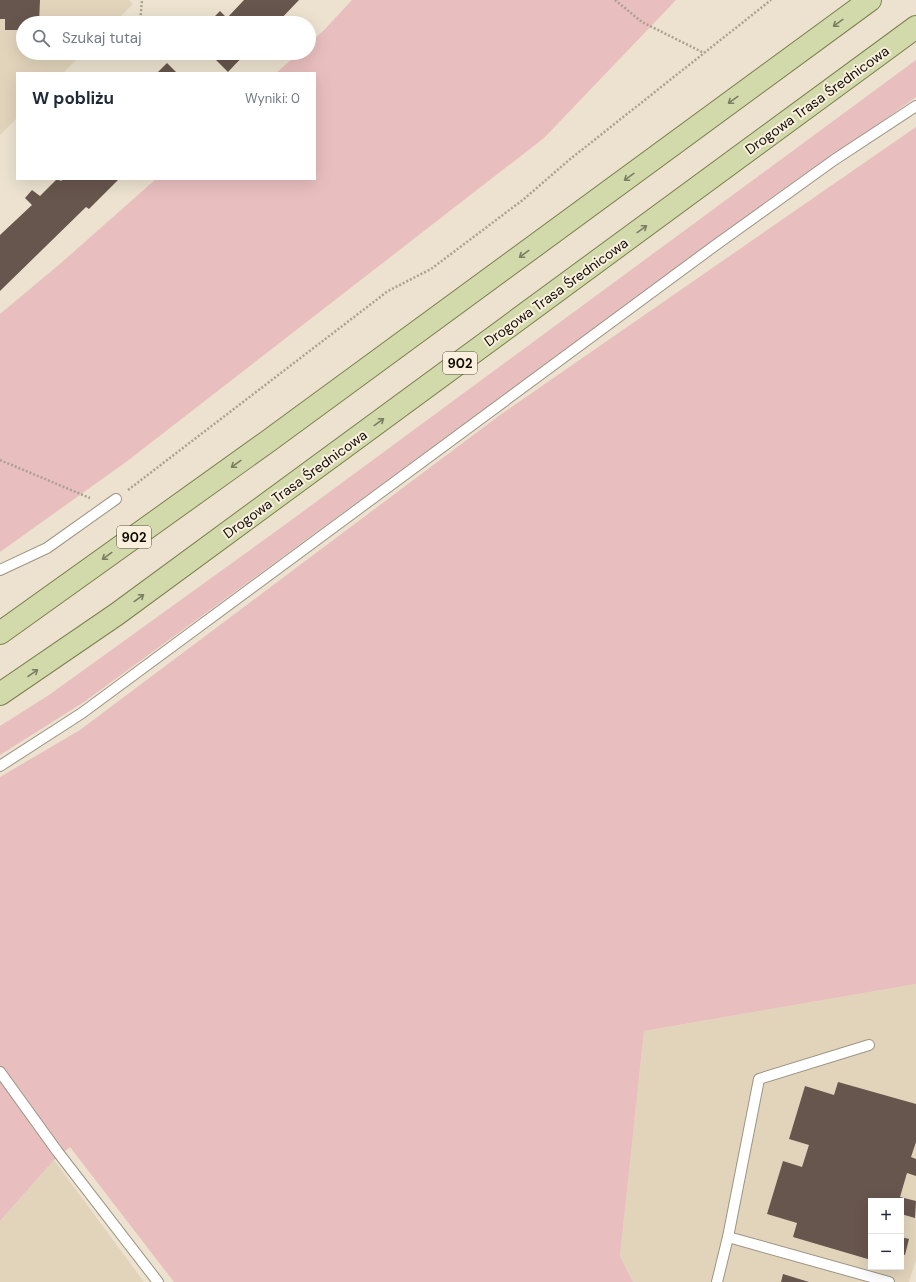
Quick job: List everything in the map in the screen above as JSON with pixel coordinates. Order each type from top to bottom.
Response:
[{"type":"main road","name":"902","points":[[0,633],[267,442],[870,0]]},
{"type":"main road","name":"Drogowa Trasa Średnicowa","points":[[0,694],[117,614],[916,27]]},
{"type":"lane","points":[[0,766],[82,713],[713,247],[834,160],[916,106]]},
{"type":"lane","points":[[0,570],[47,548],[116,499]]},
{"type":"lane","points":[[717,1282],[728,1237],[759,1079],[869,1045]]},
{"type":"lane","points":[[0,1072],[56,1151],[158,1282]]},
{"type":"lane","points":[[728,1237],[890,1282]]},
{"type":"path","points":[[141,16],[142,0]]},
{"type":"path","points":[[615,0],[642,22],[704,53]]},
{"type":"path","points":[[0,460],[87,498],[116,499],[388,291],[431,269],[524,199],[569,160],[771,0]]},
{"type":"shaded area","points":[[0,0],[129,0],[133,4],[121,16],[16,16],[16,60],[76,60],[64,72],[16,72],[16,119],[0,135]]},
{"type":"shaded area","points":[[352,0],[676,0],[544,138],[126,462],[0,552],[0,314],[61,263],[155,180],[316,180],[316,72],[277,72],[291,60],[316,60],[316,37]]},
{"type":"shaded area","points":[[916,60],[916,97],[572,345],[84,702],[0,755],[0,726],[49,695],[286,524]]},
{"type":"shaded area","points":[[916,127],[916,984],[644,1031],[620,1256],[633,1282],[174,1282],[70,1147],[54,1160],[0,1221],[0,777],[80,730],[500,415]]},
{"type":"shaded area","points":[[916,984],[916,1260],[909,1282],[633,1282],[620,1256],[644,1031]]},
{"type":"shaded area","points":[[54,1160],[144,1282],[0,1282],[0,1221]]},
{"type":"building","points":[[0,0],[40,0],[39,16],[16,16],[16,30],[5,30],[5,19],[0,19]]},
{"type":"building","points":[[244,0],[299,0],[284,16],[229,16]]},
{"type":"building","points":[[220,11],[225,16],[215,16]]},
{"type":"building","points":[[216,60],[239,60],[228,72]]},
{"type":"building","points":[[167,63],[176,72],[158,72]]},
{"type":"building","points":[[56,180],[118,180],[89,209],[86,207],[0,291],[0,235],[32,205],[25,198],[32,190],[40,196]]},
{"type":"building","points":[[838,1082],[916,1104],[916,1142],[911,1157],[916,1159],[916,1176],[907,1173],[900,1197],[904,1198],[868,1198],[868,1259],[793,1237],[797,1223],[767,1214],[783,1161],[802,1167],[809,1145],[789,1139],[805,1086],[834,1095]]},
{"type":"building","points":[[904,1198],[916,1201],[915,1218],[904,1215]]},
{"type":"building","points":[[904,1238],[909,1239],[904,1255]]},
{"type":"building","points":[[783,1274],[809,1282],[781,1282]]}]
